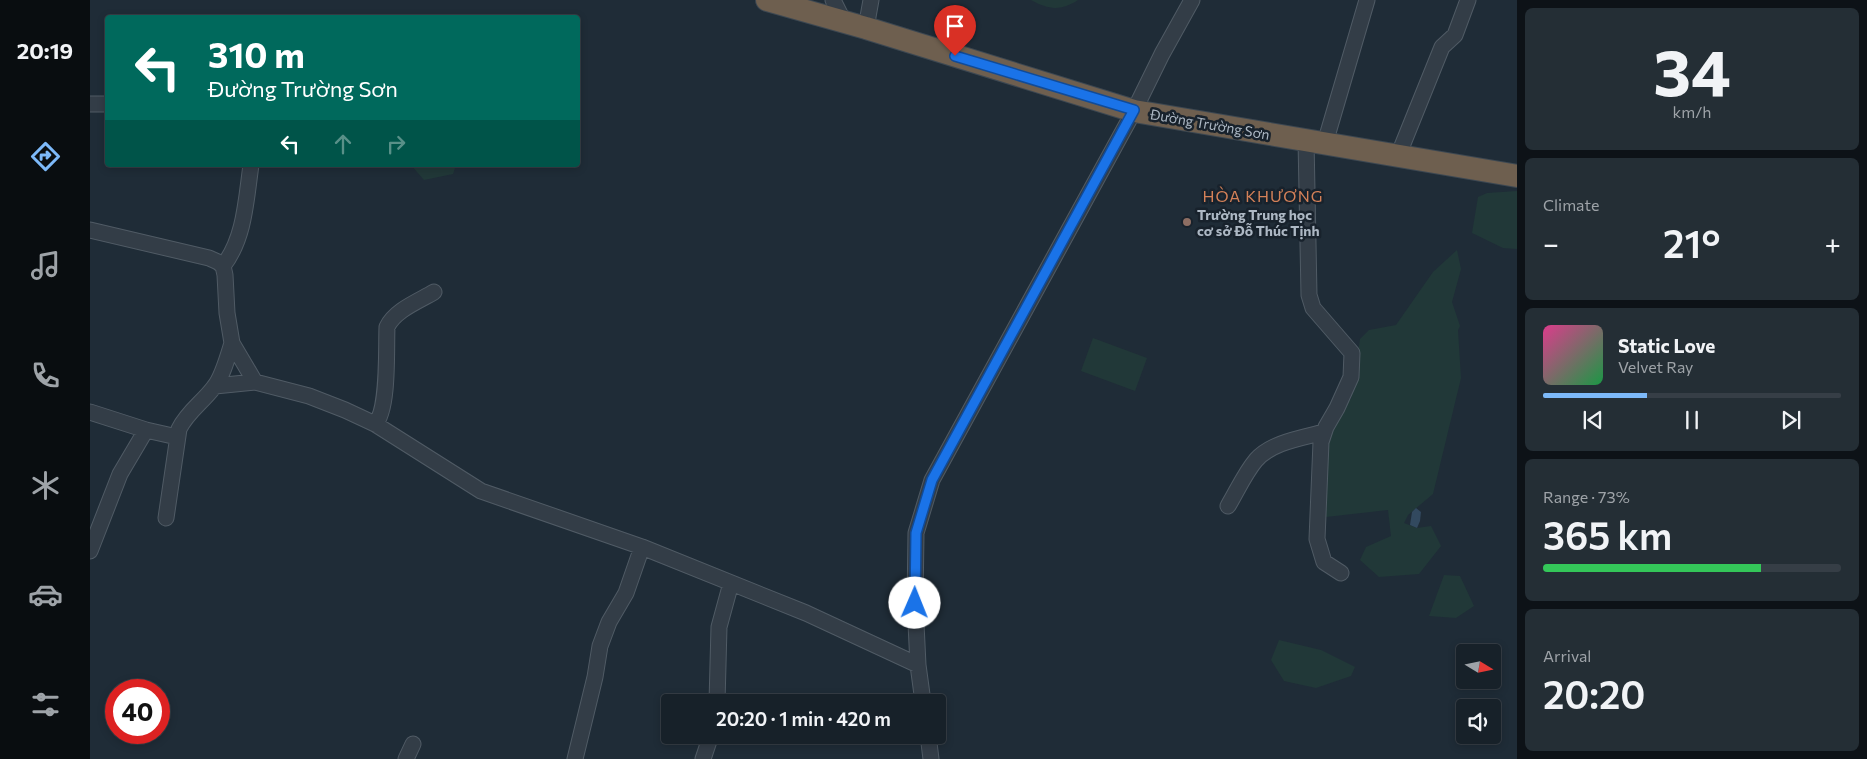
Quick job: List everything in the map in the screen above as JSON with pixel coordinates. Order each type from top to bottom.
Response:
[{"type":"highway","name":"Đường Trường Sơn","points":[[766,0],[866,28],[1134,110],[1517,176]]},
{"type":"street","points":[[833,0],[844,22]]},
{"type":"street","points":[[866,28],[871,0]]},
{"type":"street","points":[[922,694],[918,665],[915,603],[916,533],[932,480],[1192,0]]},
{"type":"street","points":[[1341,573],[1324,562],[1317,539],[1321,442],[1351,377],[1352,354],[1313,308],[1309,296],[1315,142],[1367,0]]},
{"type":"street","points":[[1398,156],[1442,47],[1455,35],[1468,0]]},
{"type":"street","points":[[90,104],[105,104]]},
{"type":"street","points":[[251,167],[243,224],[228,260],[223,266],[232,344],[255,382]]},
{"type":"street","points":[[90,230],[209,258],[223,266]]},
{"type":"street","points":[[375,424],[380,419],[384,403],[387,328],[390,321],[399,313],[434,292]]},
{"type":"street","points":[[166,518],[179,429],[184,419],[215,386],[232,344]]},
{"type":"street","points":[[215,386],[255,382],[309,396],[375,424],[481,491],[642,547],[806,613],[918,665]]},
{"type":"street","points":[[90,412],[146,430],[177,437]]},
{"type":"street","points":[[90,551],[120,474],[146,430]]},
{"type":"street","points":[[1228,506],[1256,459],[1268,450],[1290,441],[1324,432]]},
{"type":"street","points":[[575,759],[595,677],[600,646],[609,622],[626,593],[642,547]]},
{"type":"street","points":[[718,694],[719,626],[731,583]]},
{"type":"street","points":[[406,759],[413,744]]},
{"type":"street","points":[[703,759],[708,744]]},
{"type":"street","points":[[929,744],[931,759]]},
{"type":"green space","points":[[1031,0],[1078,0],[1072,4],[1055,8],[1044,6]]},
{"type":"green space","points":[[413,167],[455,167],[453,174],[424,180]]},
{"type":"green space","points":[[1517,191],[1517,249],[1503,248],[1472,233],[1478,197],[1487,193]]},
{"type":"green space","points":[[1457,250],[1461,269],[1452,302],[1460,326],[1458,330],[1461,378],[1433,494],[1408,515],[1404,523],[1417,528],[1431,526],[1441,546],[1419,574],[1379,577],[1360,560],[1366,547],[1391,536],[1388,510],[1326,517],[1327,419],[1351,399],[1360,339],[1369,330],[1396,325],[1433,272]]},
{"type":"green space","points":[[1093,338],[1147,358],[1135,391],[1081,371]]},
{"type":"green space","points":[[1444,575],[1460,576],[1474,606],[1456,618],[1429,616]]},
{"type":"green space","points":[[1279,640],[1321,650],[1355,667],[1351,676],[1316,688],[1284,681],[1271,660]]},
{"type":"water","points":[[1416,508],[1421,512],[1417,528],[1410,525],[1412,512]]},
{"type":"place","name":"Trường Trung học cơ sở Đỗ Thúc Tịnh","points":[[1187,222]]},
{"type":"district","name":"HÒA KHƯƠNG","points":[[1263,195]]},
{"type":"route","points":[[915,603],[916,533],[932,480],[1134,110],[955,56]]}]
